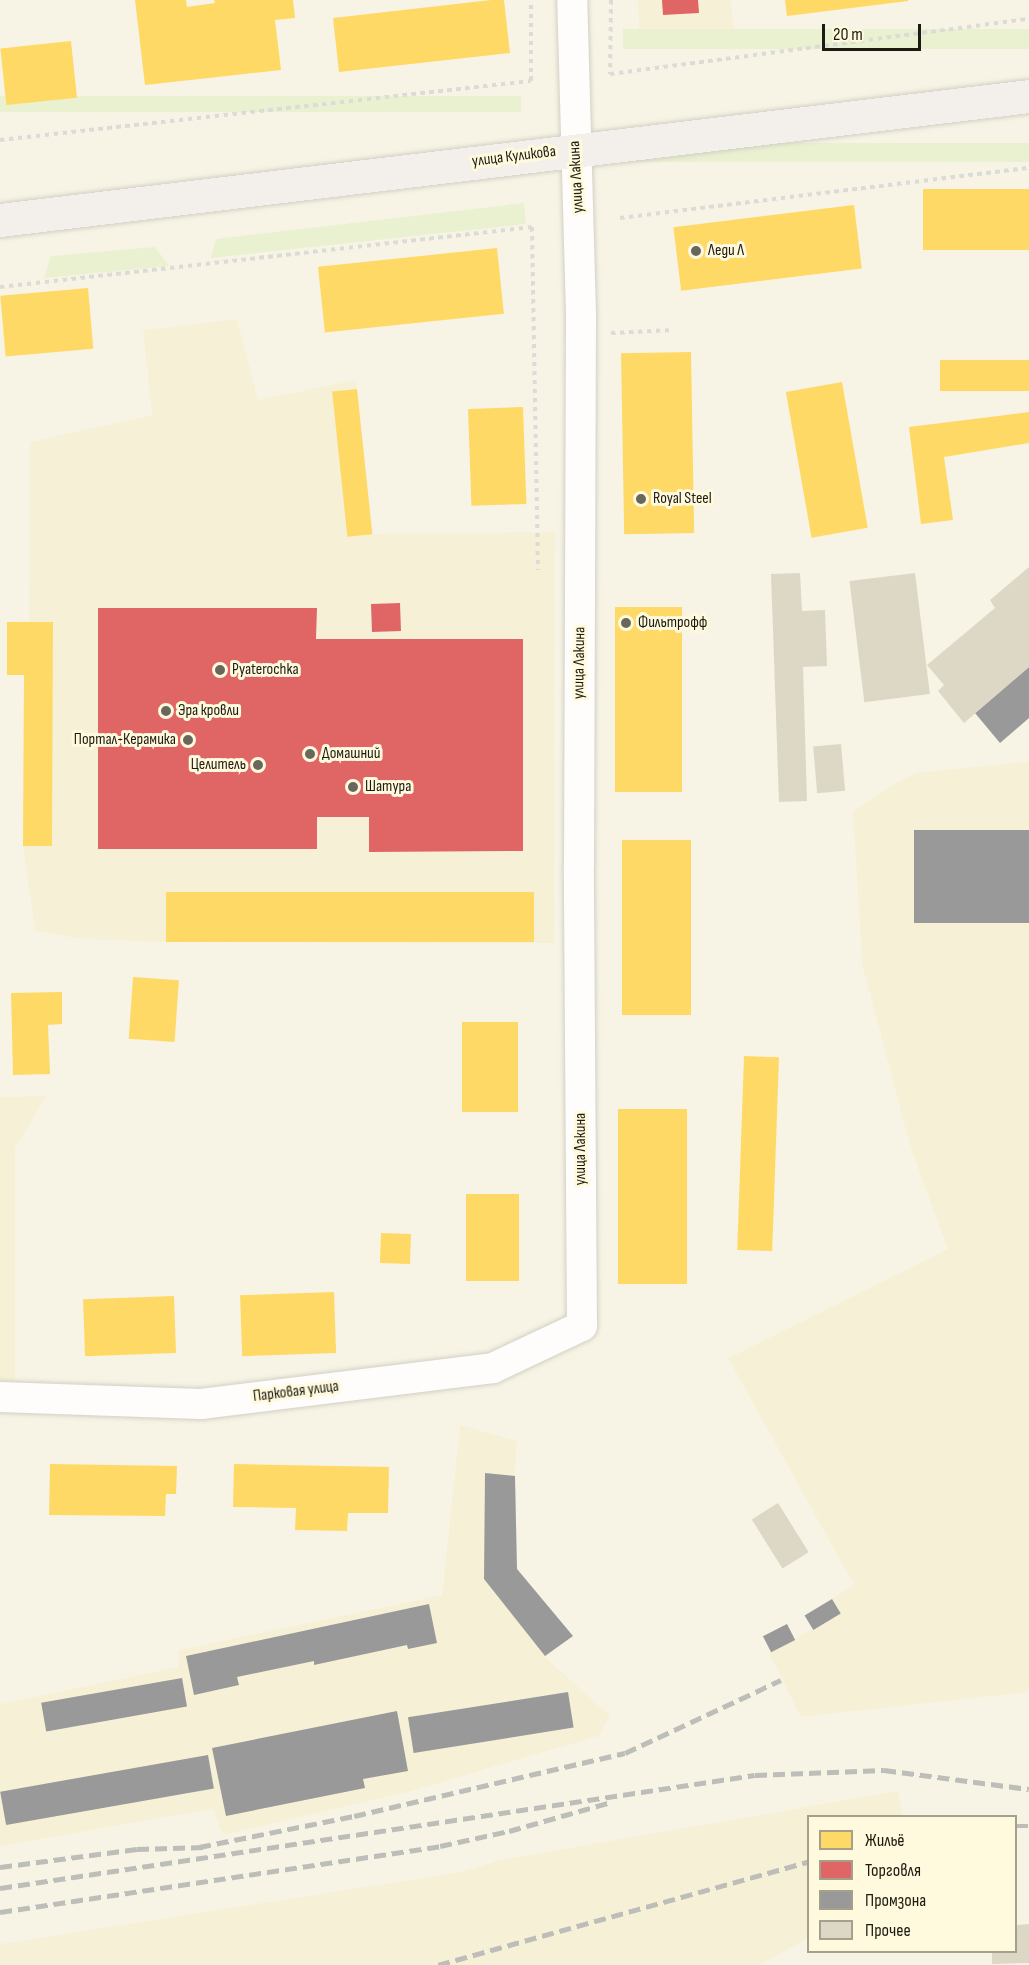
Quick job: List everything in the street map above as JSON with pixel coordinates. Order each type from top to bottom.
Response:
[{"type":"main road","name":"улица Куликова","points":[[0,220],[1029,96]]},
{"type":"street","name":"улица Лакина","points":[[572,0],[581,335],[579,865],[582,1326]]},
{"type":"street","name":"Парковая улица","points":[[0,1397],[201,1404],[494,1368],[582,1326]]},
{"type":"path","points":[[0,140],[531,81],[531,0]]},
{"type":"path","points":[[611,0],[610,74],[1029,19]]},
{"type":"path","points":[[620,218],[1029,168]]},
{"type":"path","points":[[0,287],[532,227],[538,570]]},
{"type":"path","points":[[581,335],[673,330]]},
{"type":"shaded area","points":[[638,0],[731,0],[735,37],[640,48]]},
{"type":"shaded area","points":[[237,319],[258,400],[356,380],[373,534],[555,532],[554,943],[166,942],[82,939],[35,931],[23,846],[24,675],[7,675],[7,622],[29,621],[30,442],[152,415],[143,330]]},
{"type":"shaded area","points":[[1029,761],[1029,1692],[801,1717],[769,1653],[840,1614],[832,1599],[854,1585],[728,1358],[948,1249],[911,1149],[862,964],[853,812],[892,785],[916,773]]},
{"type":"shaded area","points":[[46,1096],[15,1148],[15,1381],[0,1381],[0,1097]]},
{"type":"shaded area","points":[[460,1425],[517,1441],[515,1476],[517,1569],[573,1636],[545,1657],[610,1716],[598,1736],[412,1791],[223,1835],[213,1809],[0,1846],[0,1704],[178,1667],[179,1650],[442,1595]]},
{"type":"shaded area","points":[[898,1791],[903,1815],[807,1815],[807,1939],[760,1965],[0,1965],[0,1944],[461,1872],[500,1860]]},
{"type":"green space","points":[[623,29],[1029,29],[1029,49],[623,49]]},
{"type":"green space","points":[[0,96],[521,96],[521,112],[0,112]]},
{"type":"green space","points":[[624,143],[1029,143],[1029,162],[624,162]]},
{"type":"green space","points":[[524,203],[526,224],[211,258],[216,239]]},
{"type":"green space","points":[[155,247],[169,266],[44,278],[51,256]]},
{"type":"building: Жильё","points":[[135,0],[186,0],[187,7],[215,3],[214,0],[293,0],[295,18],[275,20],[281,70],[145,85]]},
{"type":"building: Жильё","points":[[504,0],[510,53],[339,72],[333,18]]},
{"type":"building: Жильё","points":[[785,0],[908,0],[908,1],[787,16]]},
{"type":"building: Жильё","points":[[71,41],[77,98],[6,105],[0,48]]},
{"type":"building: Жильё","points":[[923,189],[1029,189],[1029,250],[923,250]]},
{"type":"building: Жильё","points":[[854,205],[862,269],[681,291],[673,227]]},
{"type":"building: Жильё","points":[[497,248],[504,314],[325,332],[318,267]]},
{"type":"building: Жильё","points":[[88,288],[93,349],[6,356],[0,296]]},
{"type":"building: Жильё","points":[[691,352],[694,533],[624,534],[621,353]]},
{"type":"building: Жильё","points":[[940,360],[1029,360],[1029,391],[940,391]]},
{"type":"building: Жильё","points":[[842,382],[868,528],[812,538],[786,392]]},
{"type":"building: Жильё","points":[[357,389],[372,534],[347,537],[332,392]]},
{"type":"building: Жильё","points":[[523,407],[526,504],[471,506],[468,409]]},
{"type":"building: Жильё","points":[[1029,412],[1029,443],[944,457],[953,520],[921,524],[909,427]]},
{"type":"building: Жильё","points":[[615,607],[682,607],[682,792],[615,792]]},
{"type":"building: Жильё","points":[[7,622],[53,622],[52,846],[23,846],[24,675],[7,675]]},
{"type":"building: Жильё","points":[[622,840],[691,840],[691,1015],[622,1015]]},
{"type":"building: Жильё","points":[[166,892],[534,892],[534,942],[166,942]]},
{"type":"building: Жильё","points":[[133,977],[179,980],[175,1042],[129,1039]]},
{"type":"building: Жильё","points":[[62,992],[62,1024],[48,1025],[50,1074],[13,1075],[11,993]]},
{"type":"building: Жильё","points":[[462,1022],[518,1022],[518,1112],[462,1112]]},
{"type":"building: Жильё","points":[[744,1056],[779,1057],[772,1251],[737,1250]]},
{"type":"building: Жильё","points":[[618,1109],[687,1109],[687,1284],[618,1284]]},
{"type":"building: Жильё","points":[[466,1194],[519,1194],[519,1281],[466,1281]]},
{"type":"building: Жильё","points":[[381,1233],[411,1234],[410,1264],[380,1263]]},
{"type":"building: Жильё","points":[[334,1292],[336,1353],[242,1356],[240,1295]]},
{"type":"building: Жильё","points":[[174,1296],[176,1353],[85,1356],[83,1299]]},
{"type":"building: Жильё","points":[[50,1464],[177,1466],[176,1494],[166,1494],[165,1516],[49,1515]]},
{"type":"building: Жильё","points":[[234,1464],[389,1467],[388,1513],[348,1513],[347,1531],[295,1530],[296,1508],[233,1507]]},
{"type":"building: Торговля","points":[[662,0],[698,0],[699,13],[663,15]]},
{"type":"building: Торговля","points":[[400,603],[401,631],[372,632],[371,604]]},
{"type":"building: Торговля","name":"Домашний","points":[[98,608],[317,608],[316,639],[523,639],[523,851],[369,852],[369,817],[317,817],[317,849],[98,849]]},
{"type":"building: Промзона","points":[[1029,667],[1029,718],[1000,743],[975,713]]},
{"type":"building: Промзона","points":[[914,830],[1029,830],[1029,923],[914,923]]},
{"type":"building: Промзона","points":[[485,1473],[515,1476],[517,1569],[573,1636],[545,1656],[484,1579]]},
{"type":"building: Промзона","points":[[832,1599],[841,1614],[813,1630],[805,1615]]},
{"type":"building: Промзона","points":[[429,1604],[437,1643],[408,1649],[407,1645],[314,1665],[314,1661],[237,1677],[239,1685],[194,1695],[186,1656]]},
{"type":"building: Промзона","points":[[787,1624],[795,1640],[771,1652],[763,1636]]},
{"type":"building: Промзона","points":[[182,1678],[187,1707],[46,1731],[41,1703]]},
{"type":"building: Промзона","points":[[568,1692],[574,1728],[414,1753],[408,1717]]},
{"type":"building: Промзона","points":[[397,1711],[408,1771],[363,1779],[365,1788],[226,1816],[212,1748]]},
{"type":"building: Промзона","points":[[208,1755],[214,1788],[6,1825],[0,1792]]},
{"type":"building: Прочее","points":[[1029,567],[1029,667],[964,723],[938,691],[944,685],[927,665],[995,608],[990,600]]},
{"type":"building: Прочее","points":[[800,573],[802,611],[825,610],[827,666],[803,667],[807,801],[779,802],[771,574]]},
{"type":"building: Прочее","points":[[915,573],[930,694],[864,702],[849,581]]},
{"type":"building: Прочее","points":[[841,744],[845,791],[817,793],[813,746]]},
{"type":"building: Прочее","points":[[778,1503],[809,1552],[782,1569],[752,1519]]},
{"type":"building: Прочее","points":[[1029,1924],[1029,1963],[992,1964],[992,1953],[1017,1953],[1017,1925]]},
{"type":"railway","points":[[199,1847],[354,1816],[625,1753],[781,1680]]},
{"type":"railway","points":[[0,1888],[755,1775],[884,1770],[1029,1789]]},
{"type":"railway","points":[[0,1912],[440,1846],[509,1831],[608,1803]]},
{"type":"railway","points":[[1017,1826],[1029,1826]]},
{"type":"railway","points":[[0,1867],[137,1849],[206,1847]]},
{"type":"railway","points":[[438,1965],[807,1862]]},
{"type":"place","name":"Леди Л","points":[[696,251]]},
{"type":"place","name":"Royal Steel","points":[[641,499]]},
{"type":"place","name":"Фильтрофф","points":[[626,623]]},
{"type":"place","name":"Pyaterochka","points":[[220,670]]},
{"type":"place","name":"Эра кровли","points":[[166,711]]},
{"type":"place","name":"Портал-Керамика","points":[[188,740]]},
{"type":"place","name":"Домашний","points":[[310,754]]},
{"type":"place","name":"Целитель","points":[[258,765]]},
{"type":"place","name":"Шатура","points":[[353,787]]}]
